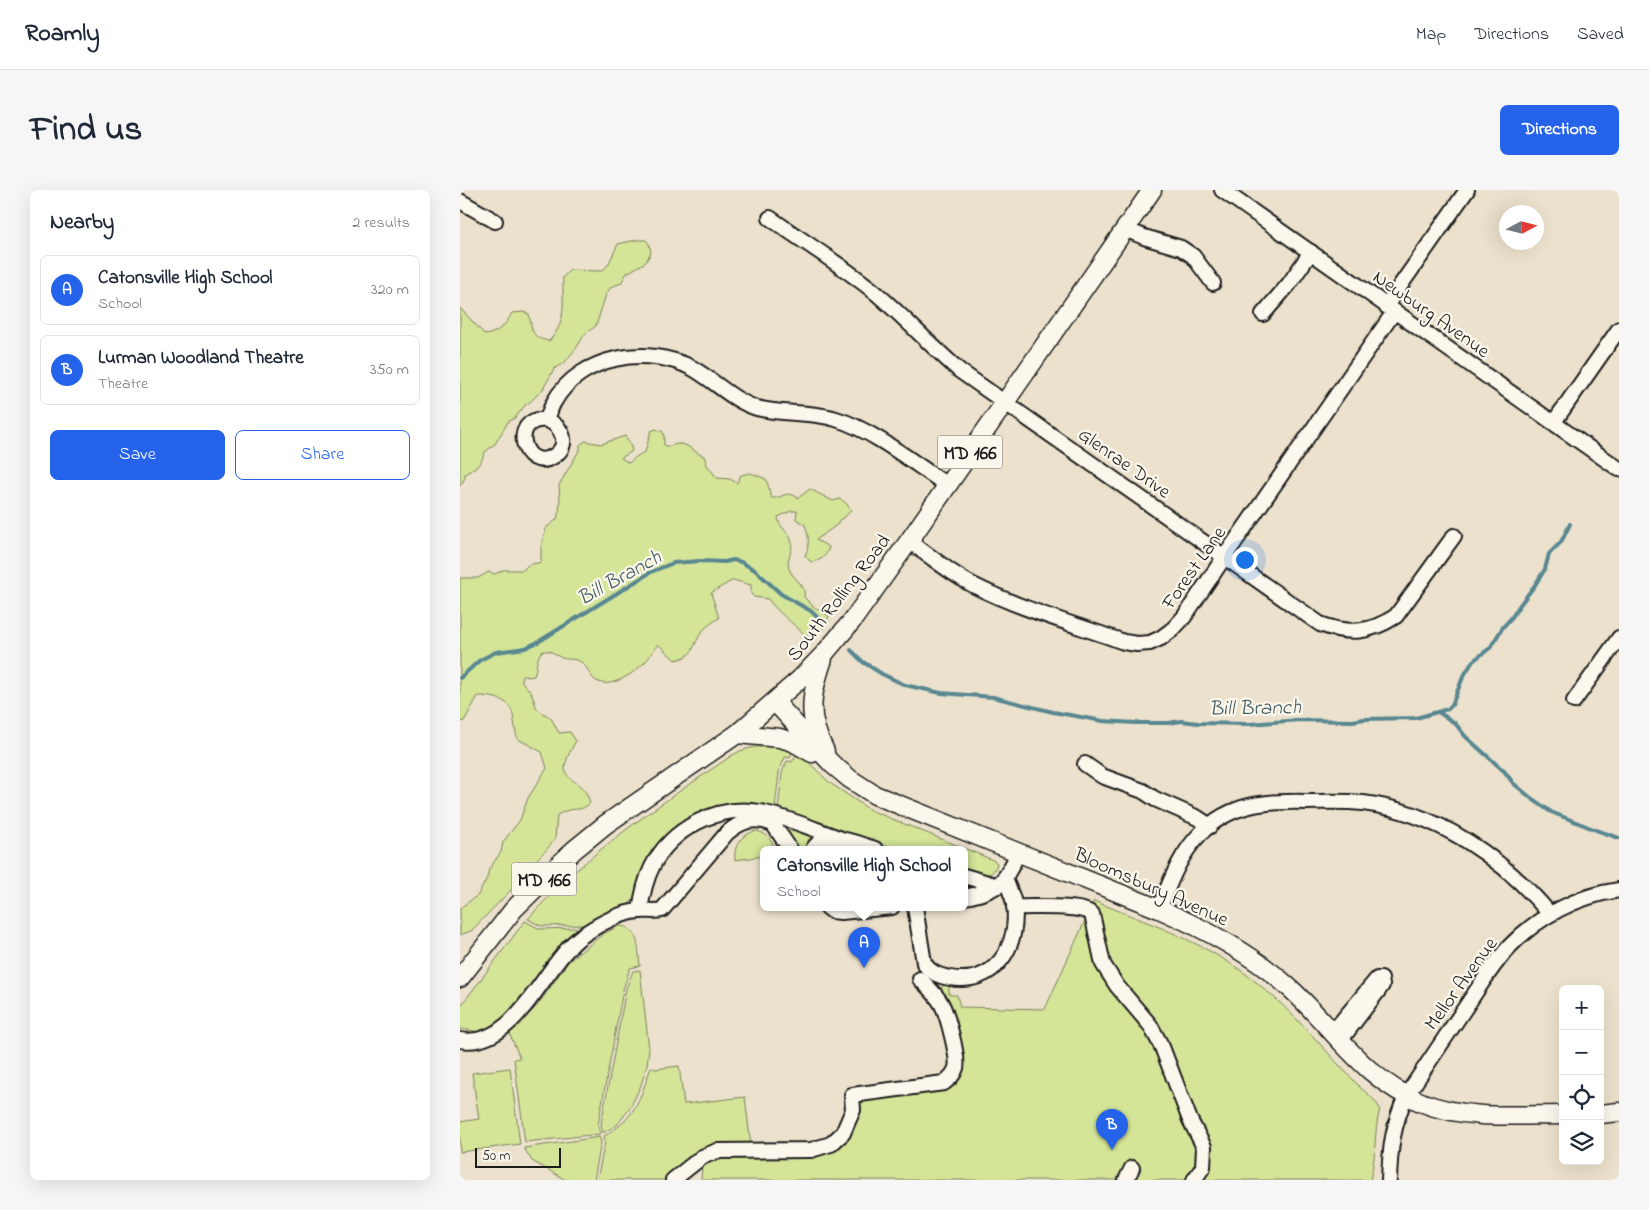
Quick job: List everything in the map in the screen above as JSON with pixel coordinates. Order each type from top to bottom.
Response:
[{"type":"main road","name":"South Rolling Road","points":[[460,978],[514,909],[574,850],[613,819],[737,734],[824,654],[852,621],[909,541],[1152,190]]},
{"type":"main road","points":[[824,654],[814,684],[811,709],[818,738],[832,764]]},
{"type":"main road","name":"Bloomsbury Avenue","points":[[774,702],[832,764],[850,779],[876,795],[1159,909],[1231,944],[1292,990],[1369,1071],[1386,1085],[1406,1096],[1443,1109],[1463,1113],[1559,1115]]},
{"type":"main road","points":[[737,734],[780,738],[793,742],[832,764]]},
{"type":"main road","points":[[1604,1114],[1619,1112]]},
{"type":"street","name":"Newburg Avenue","points":[[1222,190],[1619,469]]},
{"type":"street","name":"Forest Lane","points":[[909,541],[945,568],[972,585],[1014,603],[1124,642],[1150,643],[1161,638],[1173,630],[1184,617],[1390,309],[1467,190]]},
{"type":"street","points":[[460,201],[495,221]]},
{"type":"street","name":"Glenrae Drive","points":[[770,218],[874,292],[953,365],[1320,624],[1336,630],[1352,631],[1367,630],[1384,624],[1396,616],[1454,536]]},
{"type":"street","points":[[1125,229],[1181,248],[1193,256],[1213,283]]},
{"type":"street","points":[[1263,314],[1289,284],[1311,252]]},
{"type":"street","points":[[1554,422],[1619,329]]},
{"type":"street","points":[[547,420],[554,402],[563,389],[593,367],[633,356],[653,356],[675,360],[694,369],[744,403],[757,408],[835,418],[852,424],[947,485]]},
{"type":"street","points":[[1574,701],[1619,638]]},
{"type":"street","points":[[1084,764],[1102,776],[1143,791],[1198,818],[1210,826]]},
{"type":"street","points":[[1159,909],[1173,874],[1186,851],[1201,833],[1218,820],[1238,809],[1260,803],[1286,802],[1362,803],[1411,814],[1439,825],[1461,837],[1510,872],[1531,891],[1550,914]]},
{"type":"street","points":[[640,911],[643,893],[652,867],[671,841],[687,828],[720,812],[737,810],[776,816],[865,846]]},
{"type":"street","points":[[705,818],[724,823],[727,834]]},
{"type":"street","points":[[460,1040],[474,1041],[486,1038],[500,1030],[517,1015],[571,945],[600,924],[618,916],[640,911],[655,912],[662,910],[736,826],[746,821],[764,820],[773,824],[778,829],[788,846]]},
{"type":"street","points":[[815,846],[825,839],[839,838]]},
{"type":"street","points":[[968,896],[983,892],[1001,882],[1010,872],[1018,852]]},
{"type":"street","points":[[916,911],[924,963],[928,969],[937,974],[960,979],[972,979],[987,973],[999,964],[1012,940],[1015,920],[1014,907],[1011,895],[1001,882],[968,877]]},
{"type":"street","name":"Mellor Avenue","points":[[1389,1180],[1392,1134],[1406,1096],[1489,973],[1509,947],[1530,927],[1577,900],[1619,890]]},
{"type":"street","points":[[1014,907],[1074,908],[1087,910],[1092,914],[1103,964],[1117,986],[1150,1025],[1162,1047],[1190,1120],[1204,1147],[1202,1167],[1194,1180]]},
{"type":"street","points":[[832,911],[850,911]]},
{"type":"street","points":[[673,1180],[702,1157],[717,1151],[811,1150],[831,1144],[843,1133],[853,1110],[852,1094],[944,1083],[950,1078],[957,1067],[950,1024],[934,992],[920,979]]},
{"type":"green space","points":[[646,240],[649,244],[651,252],[646,262],[627,273],[621,283],[611,287],[606,294],[596,326],[585,334],[565,362],[554,369],[543,389],[526,404],[516,417],[508,422],[495,444],[485,452],[480,464],[465,474],[465,478],[460,486],[460,308],[485,335],[501,328],[512,313],[523,312],[529,314],[533,332],[539,338],[549,341],[555,334],[562,319],[563,277],[570,270],[602,271],[608,265],[618,244]]},
{"type":"green space","points":[[656,429],[663,432],[664,445],[682,444],[704,456],[707,465],[717,478],[730,479],[737,483],[741,475],[751,473],[766,479],[772,498],[790,494],[798,498],[810,489],[833,501],[840,499],[846,503],[851,510],[845,517],[839,520],[838,524],[816,540],[829,547],[825,556],[811,562],[805,556],[808,548],[808,537],[805,525],[796,519],[797,511],[791,511],[778,517],[792,544],[788,561],[790,571],[802,586],[804,597],[814,607],[829,616],[823,629],[805,635],[781,614],[768,599],[754,597],[751,594],[751,585],[733,580],[711,593],[719,618],[703,631],[690,653],[681,658],[675,660],[658,644],[647,660],[637,669],[618,681],[605,683],[593,678],[584,664],[579,661],[562,658],[550,651],[541,652],[534,676],[522,675],[522,682],[531,692],[537,709],[551,718],[559,733],[570,732],[576,741],[568,756],[565,766],[566,773],[586,793],[590,803],[582,808],[569,810],[557,815],[555,839],[547,849],[471,931],[460,935],[460,908],[478,895],[487,878],[489,869],[501,852],[503,842],[520,820],[528,798],[547,768],[542,752],[518,739],[512,711],[506,703],[493,697],[478,696],[464,721],[460,722],[460,578],[478,578],[489,572],[495,574],[503,570],[523,570],[528,565],[541,562],[541,547],[546,528],[557,519],[559,511],[559,485],[580,449],[580,445],[585,441],[601,444],[625,436],[630,443],[632,451],[621,458],[629,463],[645,452],[651,431]]},
{"type":"green space","points":[[754,747],[775,747],[792,751],[790,758],[785,757],[779,772],[775,808],[773,811],[736,805],[721,806],[692,816],[675,827],[657,846],[644,869],[636,896],[626,907],[601,915],[585,925],[541,926],[528,919],[575,872],[624,831],[731,756]]},
{"type":"green space","points":[[797,754],[804,758],[830,783],[870,810],[959,846],[885,846],[785,815],[778,810],[782,773],[787,761],[792,762]]},
{"type":"green space","points":[[791,830],[810,837],[807,846],[795,846],[788,832]]},
{"type":"green space","points":[[755,831],[762,833],[768,837],[774,846],[760,846],[760,857],[735,860],[735,850],[739,842]]},
{"type":"green space","points":[[968,850],[997,863],[995,869],[988,874],[968,871]]},
{"type":"green space","points":[[1094,901],[1193,942],[1230,963],[1260,985],[1295,1018],[1373,1099],[1380,1109],[1370,1180],[701,1180],[702,1166],[716,1157],[831,1144],[864,1098],[943,1087],[954,1083],[960,1076],[962,1067],[940,994],[943,984],[949,984],[949,995],[957,995],[960,1007],[1045,1009]]},
{"type":"green space","points":[[525,921],[540,929],[576,928],[578,930],[553,954],[535,982],[506,1015],[482,1032],[460,1029],[460,1007]]},
{"type":"green space","points":[[619,926],[631,930],[637,940],[640,966],[630,968],[623,990],[598,1125],[600,1134],[525,1142],[514,1059],[520,1058],[510,1035],[511,1032],[537,1006],[569,961],[603,934]]},
{"type":"green space","points":[[640,970],[649,1049],[647,1065],[641,1085],[630,1108],[617,1125],[603,1133],[601,1124],[626,989],[633,971]]},
{"type":"green space","points":[[679,1066],[684,1104],[745,1097],[751,1146],[720,1148],[667,1180],[597,1180],[605,1142],[604,1136],[623,1123],[630,1115],[651,1067],[655,1069]]},
{"type":"green space","points":[[510,1068],[520,1144],[460,1152],[460,1122],[479,1119],[472,1073]]},
{"type":"green space","points":[[600,1137],[601,1143],[594,1180],[566,1180],[532,1161],[524,1148]]},
{"type":"waterway","name":"Bill Branch","points":[[851,650],[863,662],[905,685],[941,693],[993,697],[1053,712],[1103,721],[1135,723],[1181,721],[1249,724],[1300,720],[1353,721],[1416,718],[1448,709],[1452,705],[1463,677],[1473,661],[1490,648],[1503,627],[1535,585],[1545,569],[1549,554],[1561,542],[1570,524]]},
{"type":"waterway","name":"Bill Branch","points":[[460,678],[480,660],[496,652],[525,648],[538,642],[651,572],[673,563],[725,562],[733,560],[741,562],[755,570],[781,594],[811,611],[820,620]]},
{"type":"waterway","points":[[1438,712],[1455,723],[1465,736],[1505,772],[1513,783],[1551,812],[1619,838]]},
{"type":"place","name":"Catonsville High School","points":[[864,968]]},
{"type":"place","name":"Lurman Woodland Theatre","points":[[1112,1150]]}]
